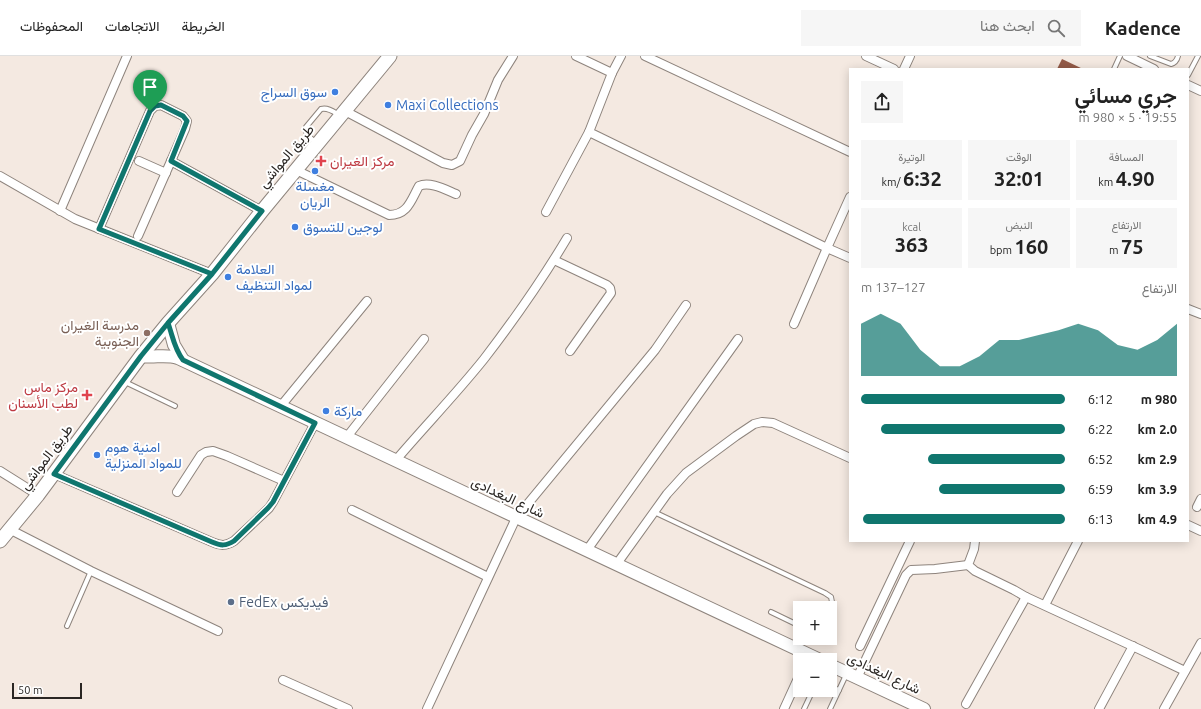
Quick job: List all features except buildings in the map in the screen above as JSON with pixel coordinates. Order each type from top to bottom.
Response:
[{"type":"main road","name":"طريق المواشي","points":[[0,541],[38,495],[141,356],[212,274],[390,56]]},
{"type":"street","points":[[60,211],[127,56]]},
{"type":"street","points":[[343,113],[443,164],[452,165],[460,160],[484,114],[498,80],[513,56]]},
{"type":"street","points":[[576,56],[612,73]]},
{"type":"street","points":[[546,212],[566,172],[570,169],[588,132],[612,73],[621,56]]},
{"type":"street","points":[[645,56],[849,152]]},
{"type":"street","points":[[866,56],[892,68]]},
{"type":"street","points":[[904,68],[910,56]]},
{"type":"street","points":[[1127,56],[1150,68]]},
{"type":"street","points":[[1189,87],[1201,91]]},
{"type":"street","points":[[99,229],[150,111],[155,106],[161,105],[183,116],[187,121],[138,236]]},
{"type":"street","points":[[588,132],[849,258]]},
{"type":"street","points":[[139,161],[166,173]]},
{"type":"street","points":[[171,161],[262,211]]},
{"type":"street","points":[[296,170],[389,215],[397,215],[405,210],[419,186],[423,184],[429,184],[456,194]]},
{"type":"street","points":[[0,176],[75,219],[212,274]]},
{"type":"street","points":[[794,324],[849,199]]},
{"type":"street","points":[[396,460],[483,360],[522,308],[567,238]]},
{"type":"street","points":[[554,260],[607,285],[610,288],[611,293],[570,351]]},
{"type":"street","points":[[280,407],[367,301]]},
{"type":"street","points":[[427,709],[516,518],[655,350],[686,306]]},
{"type":"street","points":[[1189,309],[1201,314]]},
{"type":"street","points":[[168,323],[174,345],[183,360]]},
{"type":"street","points":[[346,438],[424,338]]},
{"type":"street","points":[[586,550],[738,339]]},
{"type":"street","name":"شارع البغدادى","points":[[141,356],[151,357],[167,355],[183,360],[802,653]]},
{"type":"street","points":[[616,564],[667,494],[686,473],[754,424],[762,422],[774,423],[849,458]]},
{"type":"street","points":[[54,474],[221,546],[228,545],[268,508],[315,423]]},
{"type":"street","points":[[177,492],[201,455],[206,452],[213,451],[284,480]]},
{"type":"street","points":[[0,471],[38,495]]},
{"type":"street","points":[[1197,507],[1201,499]]},
{"type":"street","points":[[352,510],[488,577]]},
{"type":"street","points":[[1189,525],[1201,531]]},
{"type":"street","points":[[9,529],[91,571],[218,631]]},
{"type":"street","points":[[860,646],[910,542]]},
{"type":"street","points":[[968,565],[975,542]]},
{"type":"street","points":[[1045,606],[1077,542]]},
{"type":"street","points":[[852,675],[906,575],[911,570],[968,565],[975,571],[1026,597],[1185,671]]},
{"type":"street","points":[[966,704],[1026,597]]},
{"type":"street","points":[[1164,709],[1201,643]]},
{"type":"street","points":[[1099,709],[1133,646]]},
{"type":"street","name":"شارع البغدادى","points":[[837,668],[924,709]]},
{"type":"street","points":[[283,680],[348,709]]},
{"type":"street","points":[[784,709],[793,689]]},
{"type":"lane","points":[[1114,68],[1120,56]]},
{"type":"lane","points":[[1150,56],[1170,64],[1174,63],[1178,56]]},
{"type":"lane","points":[[1189,73],[1198,56]]},
{"type":"lane","points":[[317,144],[305,130],[321,109],[324,108],[343,113]]},
{"type":"lane","points":[[123,381],[174,406]]},
{"type":"lane","points":[[654,512],[825,593],[831,597],[832,601]]},
{"type":"lane","points":[[67,626],[91,571]]},
{"type":"lane","points":[[771,612],[793,623]]},
{"type":"lane","points":[[830,709],[839,690],[852,675]]},
{"type":"lane","points":[[804,709],[810,697]]},
{"type":"place","name":"سوق السراج","points":[[335,92]]},
{"type":"place","name":"Maxi Collections","points":[[388,105]]},
{"type":"place","name":"مركز الغيران","points":[[321,161]]},
{"type":"place","name":"مغسلة الريان","points":[[315,171]]},
{"type":"place","name":"لوجين للتسوق","points":[[295,227]]},
{"type":"place","name":"العلامة لمواد التنظيف","points":[[228,277]]},
{"type":"place","name":"مدرسة الغيران الجنوبية","points":[[147,333]]},
{"type":"place","name":"مركز ماس لطب الأسنان","points":[[87,395]]},
{"type":"place","name":"ماركة","points":[[326,411]]},
{"type":"place","name":"امنية هوم للمواد المنزلية","points":[[97,455]]},
{"type":"place","name":"FedEx فيديكس","points":[[231,602]]},
{"type":"route","points":[[150,111],[99,229],[212,274],[168,323],[174,345],[180,356],[183,360],[315,423],[273,502],[234,541],[228,545],[221,546],[54,474],[141,356],[168,323],[190,298],[212,274],[262,211],[171,161],[187,121],[183,116],[161,105],[155,106],[150,111]]}]
